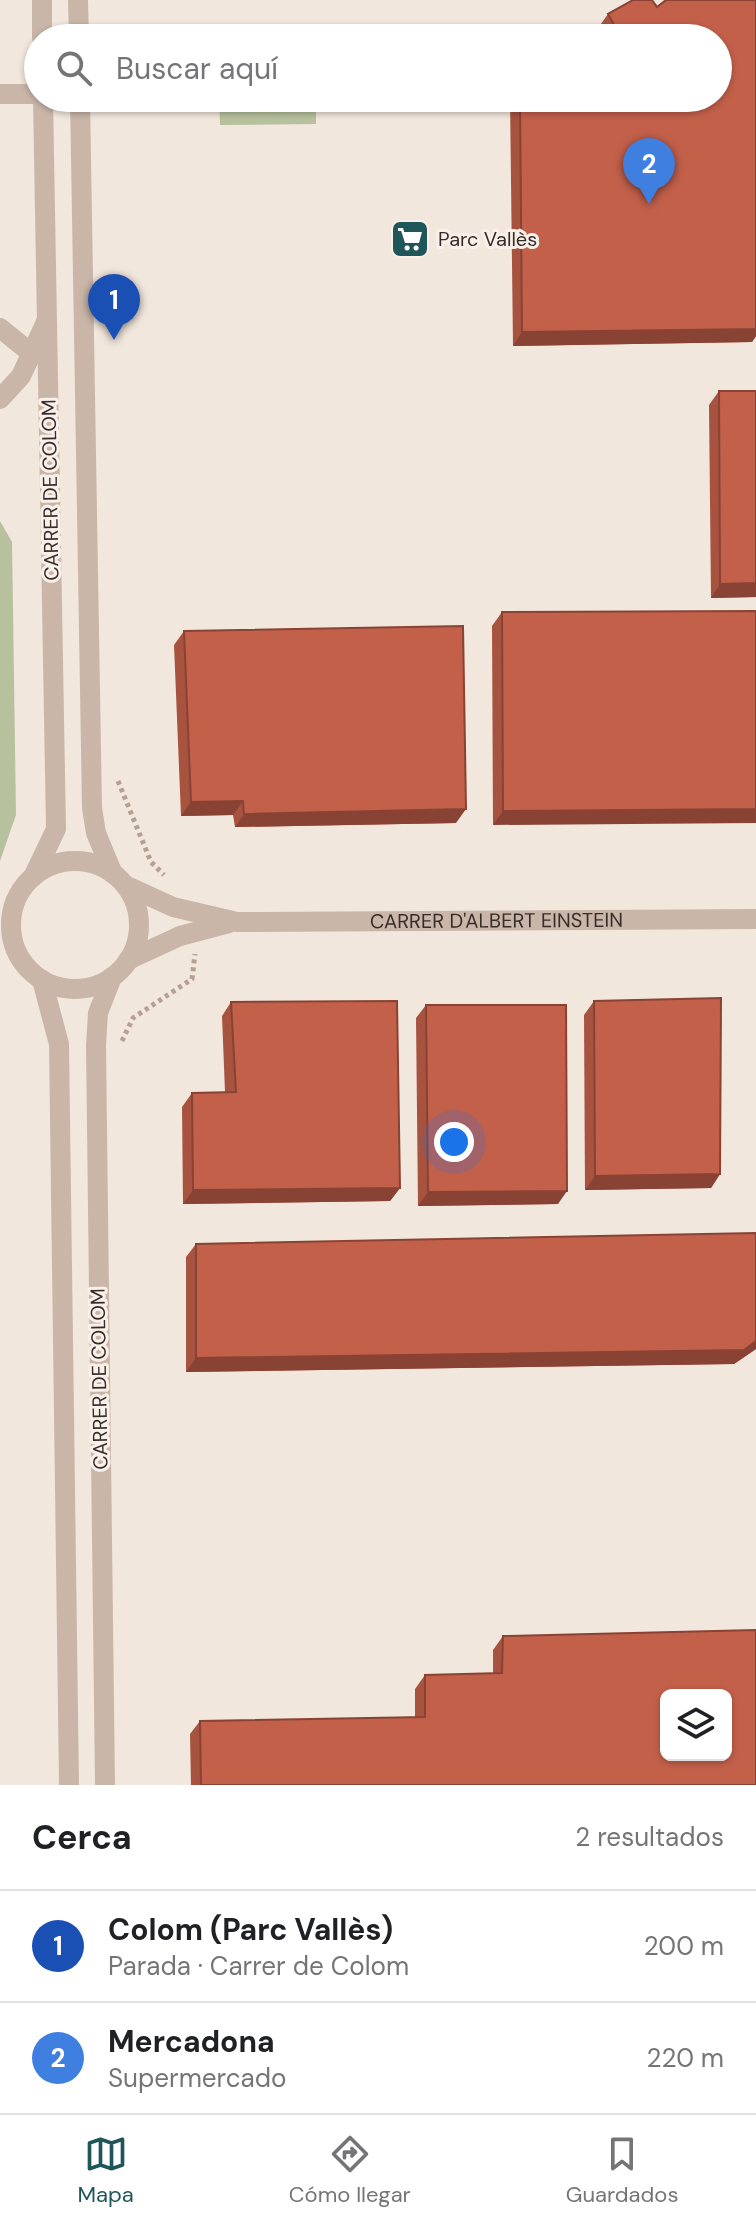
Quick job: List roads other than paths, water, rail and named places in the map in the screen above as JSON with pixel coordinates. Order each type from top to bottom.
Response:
[{"type":"street","points":[[42,0],[42,24]]},
{"type":"street","points":[[78,0],[79,24]]},
{"type":"street","points":[[0,94],[24,94]]},
{"type":"street","name":"CARRER DE COLOM","points":[[29,882],[56,829],[43,112]]},
{"type":"street","name":"CARRER DE COLOM","points":[[80,112],[92,808],[96,833],[119,880]]},
{"type":"street","points":[[0,399],[21,376],[48,318]]},
{"type":"street","points":[[0,328],[31,353]]},
{"type":"street","points":[[0,902],[66,862],[90,864],[119,880],[138,914],[139,930],[128,960],[112,977],[85,988],[70,989],[42,980],[23,962],[0,952]]},
{"type":"street","name":"CARRER D'ALBERT EINSTEIN","points":[[119,880],[173,907],[237,922]]},
{"type":"street","points":[[23,962],[12,937],[11,919],[29,882]]},
{"type":"street","name":"CARRER D'ALBERT EINSTEIN","points":[[128,960],[180,936],[237,922],[756,919]]},
{"type":"street","name":"CARRER DE COLOM","points":[[105,1785],[96,1045],[98,1013],[112,977]]},
{"type":"street","name":"CARRER DE COLOM","points":[[42,980],[59,1044],[69,1785]]},
{"type":"place","name":"Mercadona","points":[[649,204]]},
{"type":"place","name":"Parc Vallès","points":[[410,239]]},
{"type":"place","name":"Colom (Parc Vallès)","points":[[114,340]]}]
